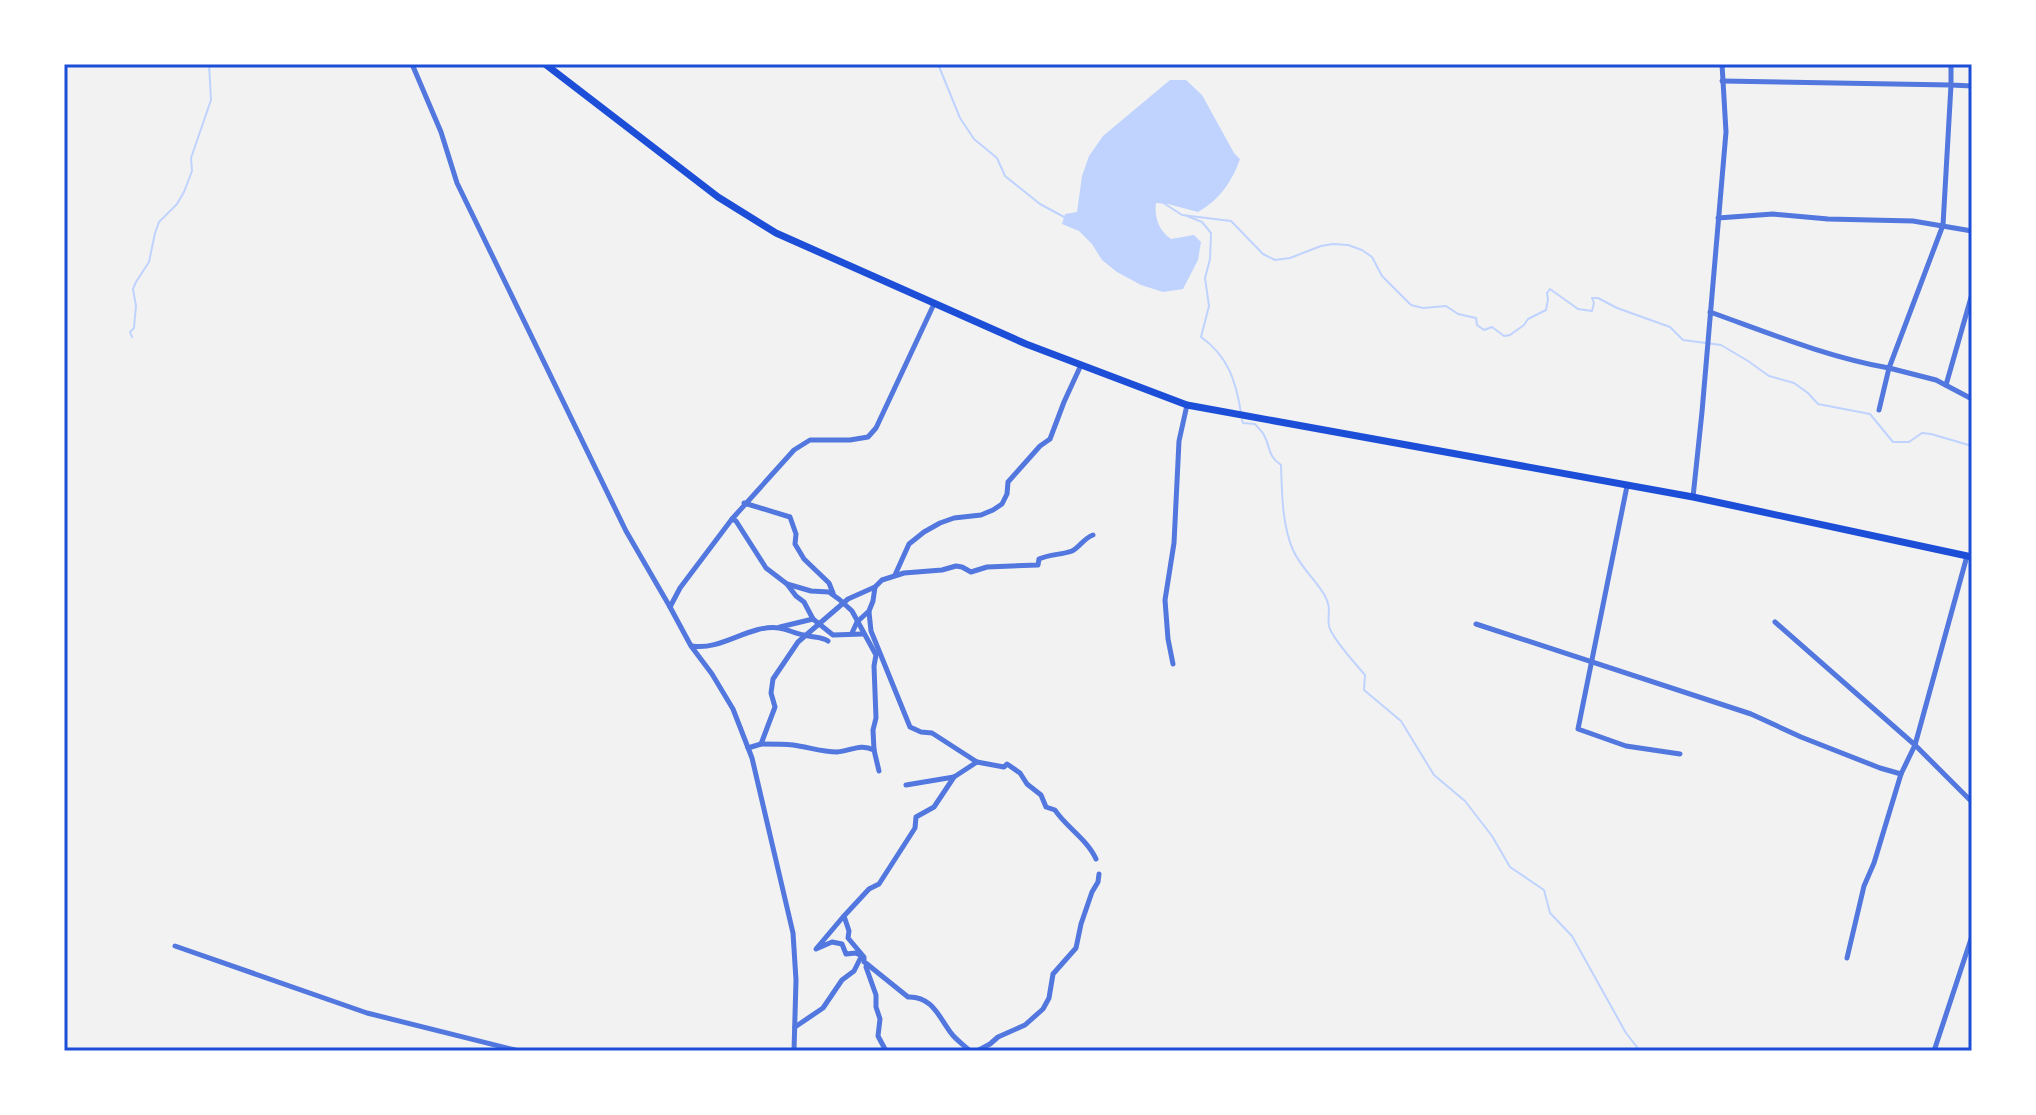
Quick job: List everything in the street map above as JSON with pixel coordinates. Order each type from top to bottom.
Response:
[{"type":"main road","points":[[545,64],[718,197],[776,233],[1026,344],[1187,405],[1693,497],[1969,556]]},
{"type":"street","points":[[412,64],[441,132],[457,183],[626,531],[691,646],[733,709],[748,748],[793,933],[796,980],[794,1051]]},
{"type":"street","points":[[1693,497],[1726,132],[1722,64]]},
{"type":"street","points":[[1879,410],[1889,368],[1943,225],[1951,64]]},
{"type":"street","points":[[1722,81],[1972,86]]},
{"type":"street","points":[[1718,218],[1773,214],[1913,221],[1972,231]]},
{"type":"street","points":[[1946,385],[1972,294]]},
{"type":"street","points":[[670,607],[680,588],[744,503],[794,450],[810,440],[868,437],[876,428],[934,304]]},
{"type":"street","points":[[1710,312],[1813,350],[1936,380],[1972,399]]},
{"type":"street","points":[[895,575],[909,544],[924,532],[954,518],[981,515],[1002,504],[1008,482],[1050,439],[1081,364]]},
{"type":"street","points":[[1173,664],[1165,600],[1174,543],[1179,441],[1187,405]]},
{"type":"street","points":[[1627,486],[1578,729],[1626,746],[1680,754]]},
{"type":"street","points":[[744,503],[790,517],[796,534],[795,544],[804,559],[829,583],[834,595]]},
{"type":"street","points":[[732,519],[766,568],[804,602],[813,619],[833,635],[864,634]]},
{"type":"street","points":[[761,744],[775,707],[771,693],[773,679],[798,642],[846,601],[875,587],[882,580],[920,570],[942,570],[956,566],[971,572],[987,567],[1038,565],[1039,559],[1075,550],[1088,536],[1093,535]]},
{"type":"street","points":[[1847,958],[1864,886],[1901,774],[1915,745],[1969,556]]},
{"type":"street","points":[[787,584],[829,592],[846,601],[876,655],[873,730],[879,771]]},
{"type":"street","points":[[852,633],[857,622],[869,611],[875,587]]},
{"type":"street","points":[[869,611],[871,631],[910,727],[932,733],[977,762],[1004,767],[1007,764],[1020,773],[1027,784],[1041,795],[1046,807],[1055,810],[1075,830],[1096,859]]},
{"type":"street","points":[[691,646],[700,648],[764,629],[813,619]]},
{"type":"street","points":[[1775,622],[1915,745],[1972,802]]},
{"type":"street","points":[[1476,624],[1751,714],[1801,737],[1901,774]]},
{"type":"street","points":[[779,628],[828,641]]},
{"type":"street","points":[[748,748],[761,744],[841,752],[864,746],[874,750]]},
{"type":"street","points":[[970,1051],[949,1031],[941,1015],[925,1001],[908,997],[856,953],[846,954],[842,944],[832,942],[816,949],[869,889],[879,884],[915,828],[916,817],[934,807],[954,777],[977,762]]},
{"type":"street","points":[[906,785],[954,777]]},
{"type":"street","points":[[977,1051],[1025,1025],[1043,1009],[1049,998],[1053,974],[1076,948],[1099,874]]},
{"type":"street","points":[[844,916],[848,938],[866,961],[880,1019],[878,1036],[886,1051]]},
{"type":"street","points":[[1934,1051],[1972,936]]},
{"type":"street","points":[[175,946],[367,1013],[519,1051]]},
{"type":"street","points":[[795,1027],[823,1008],[842,980],[854,971],[860,959],[866,961]]},
{"type":"water","points":[[1170,80],[1186,80],[1202,95],[1240,159],[1224,190],[1198,212],[1156,203],[1158,223],[1167,236],[1171,239],[1194,235],[1201,242],[1198,260],[1183,289],[1163,292],[1117,272],[1102,260],[1079,231],[1062,224],[1065,214],[1077,212],[1082,176],[1089,156],[1103,136]]},
{"type":"waterway","points":[[132,337],[130,332],[134,328],[136,306],[133,289],[149,262],[159,222],[177,204],[192,171],[191,158],[211,100],[209,64]]},
{"type":"waterway","points":[[938,64],[960,118],[974,139],[997,158],[1005,176],[1040,204],[1066,218]]},
{"type":"waterway","points":[[1162,202],[1182,215],[1231,221],[1263,254],[1275,260],[1333,244],[1362,250],[1372,257],[1382,276],[1411,305],[1423,308],[1446,306],[1458,314],[1476,318],[1477,325],[1484,330],[1492,327],[1504,336],[1546,310],[1550,289],[1578,309],[1592,311],[1592,298],[1598,298],[1670,327],[1683,340],[1721,345],[1769,376],[1794,383],[1818,404],[1870,414],[1893,442],[1909,442],[1922,433],[1972,446]]},
{"type":"waterway","points":[[1187,216],[1202,222],[1211,233],[1210,259],[1205,278],[1209,306],[1201,337],[1218,352],[1229,370],[1241,413]]},
{"type":"waterway","points":[[1242,420],[1243,423],[1255,424],[1266,440],[1271,455],[1281,465],[1283,509],[1289,540],[1296,556],[1327,601],[1331,631],[1365,675],[1364,690],[1401,721],[1434,775],[1465,801],[1492,836],[1510,867],[1544,890],[1550,913],[1572,936],[1626,1033],[1640,1051]]}]
